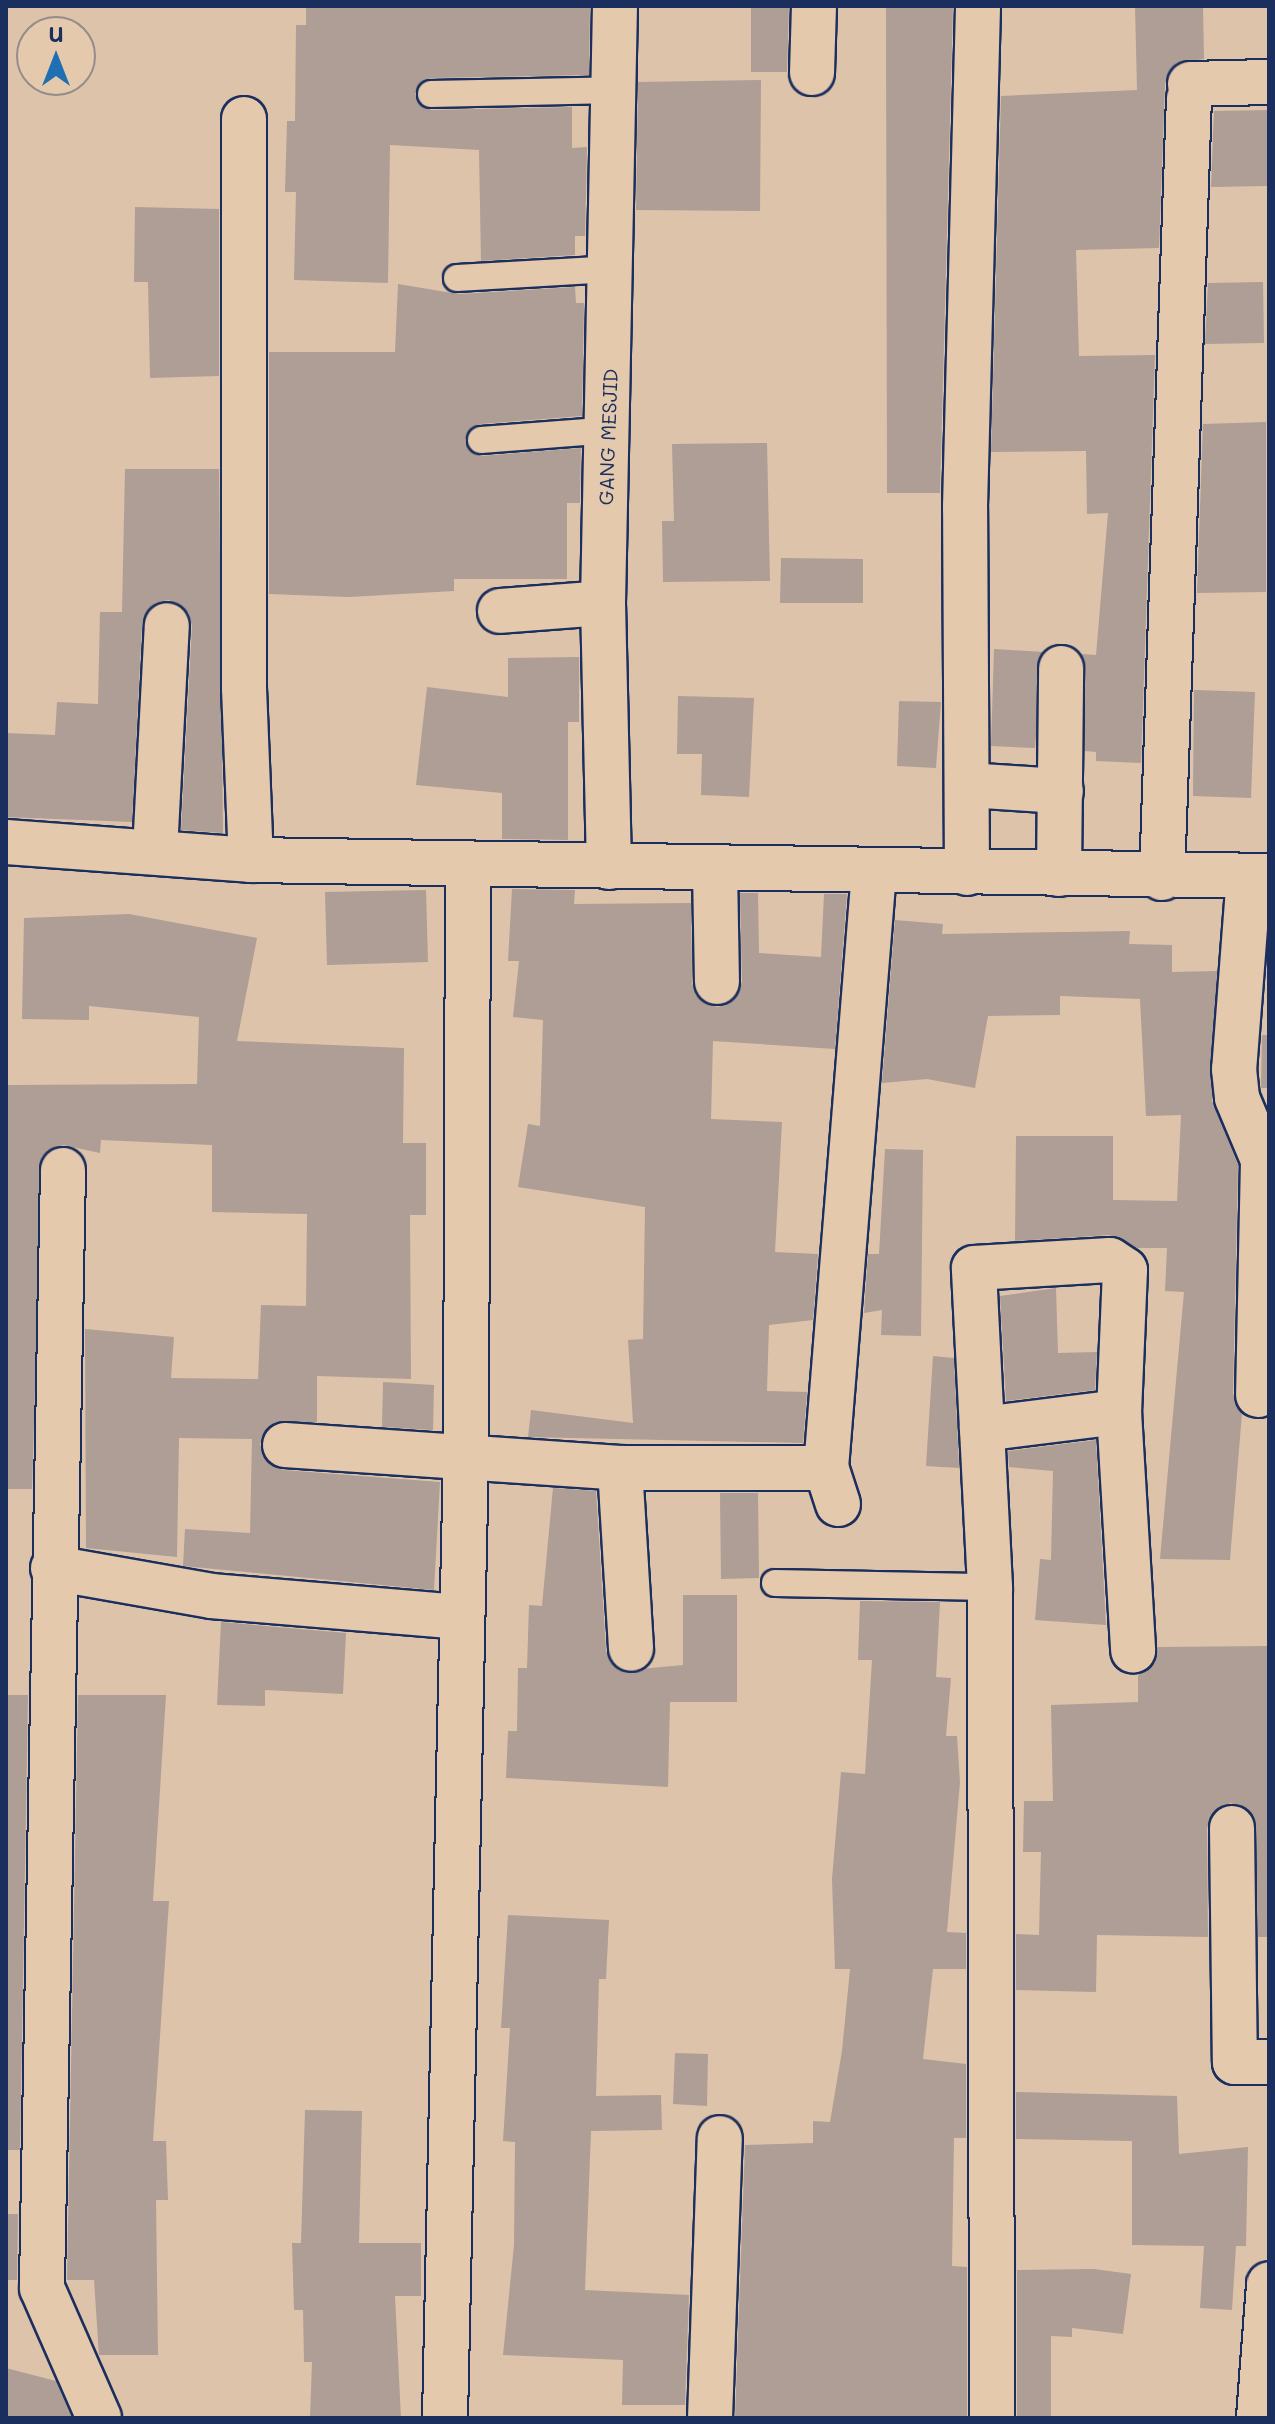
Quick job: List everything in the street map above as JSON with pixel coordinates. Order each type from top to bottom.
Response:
[{"type":"street","name":"GANG MESJID","points":[[609,867],[603,603],[610,430],[615,6]]},
{"type":"street","points":[[812,73],[814,6]]},
{"type":"street","points":[[967,873],[965,507],[978,6]]},
{"type":"street","points":[[1162,878],[1189,91],[1269,82]]},
{"type":"street","points":[[244,119],[244,688],[251,860]]},
{"type":"street","points":[[500,611],[603,603]]},
{"type":"street","points":[[155,851],[167,625]]},
{"type":"street","points":[[1059,874],[1061,668]]},
{"type":"street","points":[[968,785],[1061,791]]},
{"type":"street","points":[[6,842],[251,860],[468,866],[1162,878],[1259,876],[1234,1069],[1237,1098],[1263,1160],[1258,1395]]},
{"type":"street","points":[[445,2418],[459,1617],[466,1459],[468,866]]},
{"type":"street","points":[[715,869],[717,982]]},
{"type":"street","points":[[285,1445],[832,1486],[874,871]]},
{"type":"street","points":[[63,1170],[53,1568],[42,2288],[99,2418]]},
{"type":"street","points":[[992,2418],[990,1587],[974,1268],[1110,1260],[1125,1270],[1119,1412],[1133,1651]]},
{"type":"street","points":[[982,1429],[1119,1412]]},
{"type":"street","points":[[620,1468],[631,1649]]},
{"type":"street","points":[[53,1568],[211,1596],[459,1617]]},
{"type":"street","points":[[1232,1828],[1235,2062],[1269,2062]]},
{"type":"street","points":[[710,2418],[720,2138]]},
{"type":"street","points":[[1259,2418],[1269,2284]]},
{"type":"lane","points":[[431,94],[615,90]]},
{"type":"lane","points":[[457,278],[611,269]]},
{"type":"lane","points":[[481,440],[610,430]]},
{"type":"lane","points":[[775,1583],[990,1587]]},
{"type":"building","points":[[306,6],[590,6],[589,75],[431,78],[415,94],[431,110],[572,107],[572,148],[587,147],[585,236],[575,236],[575,255],[481,261],[479,150],[390,145],[388,283],[294,280],[296,192],[285,192],[287,121],[295,121],[296,25],[306,25]]},
{"type":"building","points":[[751,6],[789,6],[787,72],[751,72]]},
{"type":"building","points":[[886,6],[953,6],[940,493],[887,493]]},
{"type":"building","points":[[1135,6],[1203,6],[1204,59],[1176,63],[1165,84],[1159,248],[1076,250],[1079,356],[1155,355],[1141,763],[1096,761],[1096,752],[1085,751],[1081,654],[1096,655],[1108,513],[1087,514],[1086,451],[991,452],[1001,96],[1137,90]]},
{"type":"building","points":[[761,80],[760,211],[636,210],[638,82]]},
{"type":"building","points":[[1269,110],[1269,186],[1211,187],[1214,111]]},
{"type":"building","points":[[135,207],[219,209],[219,376],[150,378],[148,282],[134,282]]},
{"type":"building","points":[[1263,282],[1264,343],[1205,344],[1208,283]]},
{"type":"building","points":[[398,284],[458,294],[575,287],[576,303],[584,303],[582,416],[480,424],[465,440],[481,456],[581,448],[580,503],[567,503],[567,579],[454,579],[454,591],[349,597],[269,594],[269,352],[395,352]]},
{"type":"building","points":[[1266,422],[1266,592],[1197,593],[1203,424]]},
{"type":"building","points":[[767,443],[770,581],[663,582],[662,521],[674,521],[672,444]]},
{"type":"building","points":[[125,469],[219,469],[223,833],[181,830],[192,626],[189,613],[169,600],[155,603],[142,624],[132,822],[6,817],[6,733],[55,735],[57,702],[98,704],[100,612],[122,612]]},
{"type":"building","points":[[781,558],[863,559],[863,603],[780,603]]},
{"type":"building","points":[[994,649],[1043,652],[1035,748],[991,746]]},
{"type":"building","points":[[579,657],[579,722],[568,722],[568,840],[502,839],[502,793],[416,785],[427,687],[508,697],[508,658]]},
{"type":"building","points":[[1194,690],[1255,692],[1251,798],[1193,796]]},
{"type":"building","points":[[678,696],[754,698],[749,797],[701,795],[702,754],[677,754]]},
{"type":"building","points":[[899,701],[941,702],[936,768],[897,766]]},
{"type":"building","points":[[512,889],[575,890],[574,904],[691,903],[692,983],[696,996],[717,1007],[730,1003],[742,982],[740,893],[758,893],[759,953],[821,957],[824,894],[847,894],[835,1049],[713,1041],[711,1119],[782,1122],[775,1252],[818,1254],[813,1320],[769,1325],[767,1391],[807,1392],[803,1443],[528,1437],[531,1410],[633,1423],[628,1340],[643,1339],[645,1207],[518,1187],[528,1124],[540,1126],[543,1020],[513,1017],[519,961],[508,961]]},
{"type":"building","points":[[426,890],[428,962],[327,965],[325,892]]},
{"type":"building","points":[[129,914],[257,938],[237,1041],[404,1048],[403,1143],[426,1143],[426,1215],[410,1215],[411,1379],[317,1376],[317,1422],[275,1422],[260,1444],[270,1465],[283,1470],[440,1482],[434,1590],[183,1566],[185,1529],[250,1533],[252,1439],[179,1438],[177,1557],[86,1548],[85,1329],[174,1337],[171,1378],[258,1379],[261,1305],[306,1306],[307,1214],[212,1212],[212,1145],[101,1140],[100,1153],[63,1145],[42,1156],[32,1489],[6,1489],[6,1085],[197,1084],[199,1017],[89,1006],[89,1020],[22,1019],[24,918]]},
{"type":"building","points":[[895,920],[943,924],[942,934],[1130,931],[1129,944],[1172,945],[1172,972],[1217,971],[1212,1101],[1238,1165],[1233,1394],[1242,1413],[1230,1560],[1160,1559],[1184,1292],[1165,1291],[1167,1248],[1136,1248],[1109,1235],[1015,1241],[1016,1136],[1113,1136],[1113,1200],[1177,1201],[1181,1115],[1146,1116],[1140,999],[1060,996],[1060,1015],[988,1016],[975,1088],[927,1079],[882,1083]]},
{"type":"building","points":[[1262,1035],[1269,1035],[1269,1088],[1261,1088]]},
{"type":"building","points":[[885,1149],[923,1150],[921,1336],[881,1335],[882,1310],[864,1313],[868,1254],[879,1254]]},
{"type":"building","points":[[1056,1288],[1058,1353],[1097,1352],[1095,1390],[1006,1401],[1000,1296]]},
{"type":"building","points":[[933,1356],[954,1358],[959,1468],[926,1466]]},
{"type":"building","points":[[383,1382],[434,1385],[433,1430],[382,1427]]},
{"type":"building","points":[[1096,1440],[1106,1625],[1035,1620],[1040,1559],[1051,1560],[1053,1471],[1009,1467],[1008,1451]]},
{"type":"building","points":[[553,1488],[596,1491],[606,1651],[619,1671],[683,1665],[683,1595],[737,1595],[737,1702],[670,1702],[668,1787],[506,1778],[508,1731],[517,1731],[518,1668],[527,1668],[529,1605],[542,1606]]},
{"type":"building","points":[[720,1493],[758,1493],[759,1578],[721,1579]]},
{"type":"building","points":[[860,1601],[940,1602],[936,1677],[951,1678],[946,1736],[957,1736],[960,1782],[947,1932],[966,1933],[966,1969],[933,1969],[923,2059],[966,2064],[966,2138],[954,2138],[952,2266],[967,2267],[967,2418],[735,2418],[745,2145],[813,2143],[813,2121],[830,2122],[842,2051],[850,1969],[835,1969],[832,1879],[841,1772],[865,1774],[872,1660],[858,1660]]},
{"type":"building","points":[[221,1622],[346,1633],[343,1694],[265,1690],[265,1706],[217,1705]]},
{"type":"building","points":[[1269,1646],[1269,1937],[1258,1937],[1254,1816],[1231,1803],[1219,1807],[1207,1828],[1208,1937],[1097,1935],[1096,1992],[1016,1990],[1016,1934],[1039,1935],[1041,1852],[1023,1852],[1024,1801],[1053,1801],[1051,1705],[1138,1702],[1138,1675],[1155,1663],[1158,1647]]},
{"type":"building","points":[[6,1695],[28,1695],[20,2150],[6,2150]]},
{"type":"building","points":[[78,1695],[166,1695],[153,1901],[169,1901],[153,2141],[166,2141],[168,2200],[156,2200],[158,2355],[99,2355],[94,2280],[67,2280]]},
{"type":"building","points":[[508,1915],[609,1920],[606,1979],[599,1979],[596,2096],[661,2095],[662,2130],[591,2131],[585,2290],[689,2295],[685,2405],[622,2405],[623,2360],[503,2355],[514,2245],[515,2142],[503,2141],[510,2028],[501,2028]]},
{"type":"building","points":[[675,2053],[708,2054],[707,2106],[673,2104]]},
{"type":"building","points":[[1016,2092],[1177,2096],[1179,2154],[1248,2147],[1246,2246],[1236,2246],[1232,2310],[1200,2308],[1204,2246],[1132,2245],[1132,2141],[1016,2139]]},
{"type":"building","points":[[305,2110],[362,2111],[359,2243],[421,2243],[421,2296],[395,2296],[401,2418],[310,2418],[312,2362],[304,2362],[303,2310],[294,2310],[292,2243],[301,2243]]},
{"type":"building","points":[[6,2214],[18,2214],[17,2280],[6,2280]]},
{"type":"building","points":[[1094,2269],[1131,2274],[1123,2334],[1072,2328],[1072,2337],[1051,2336],[1051,2418],[1017,2418],[1017,2270]]},
{"type":"building","points":[[6,2368],[56,2381],[72,2418],[6,2418]]}]
